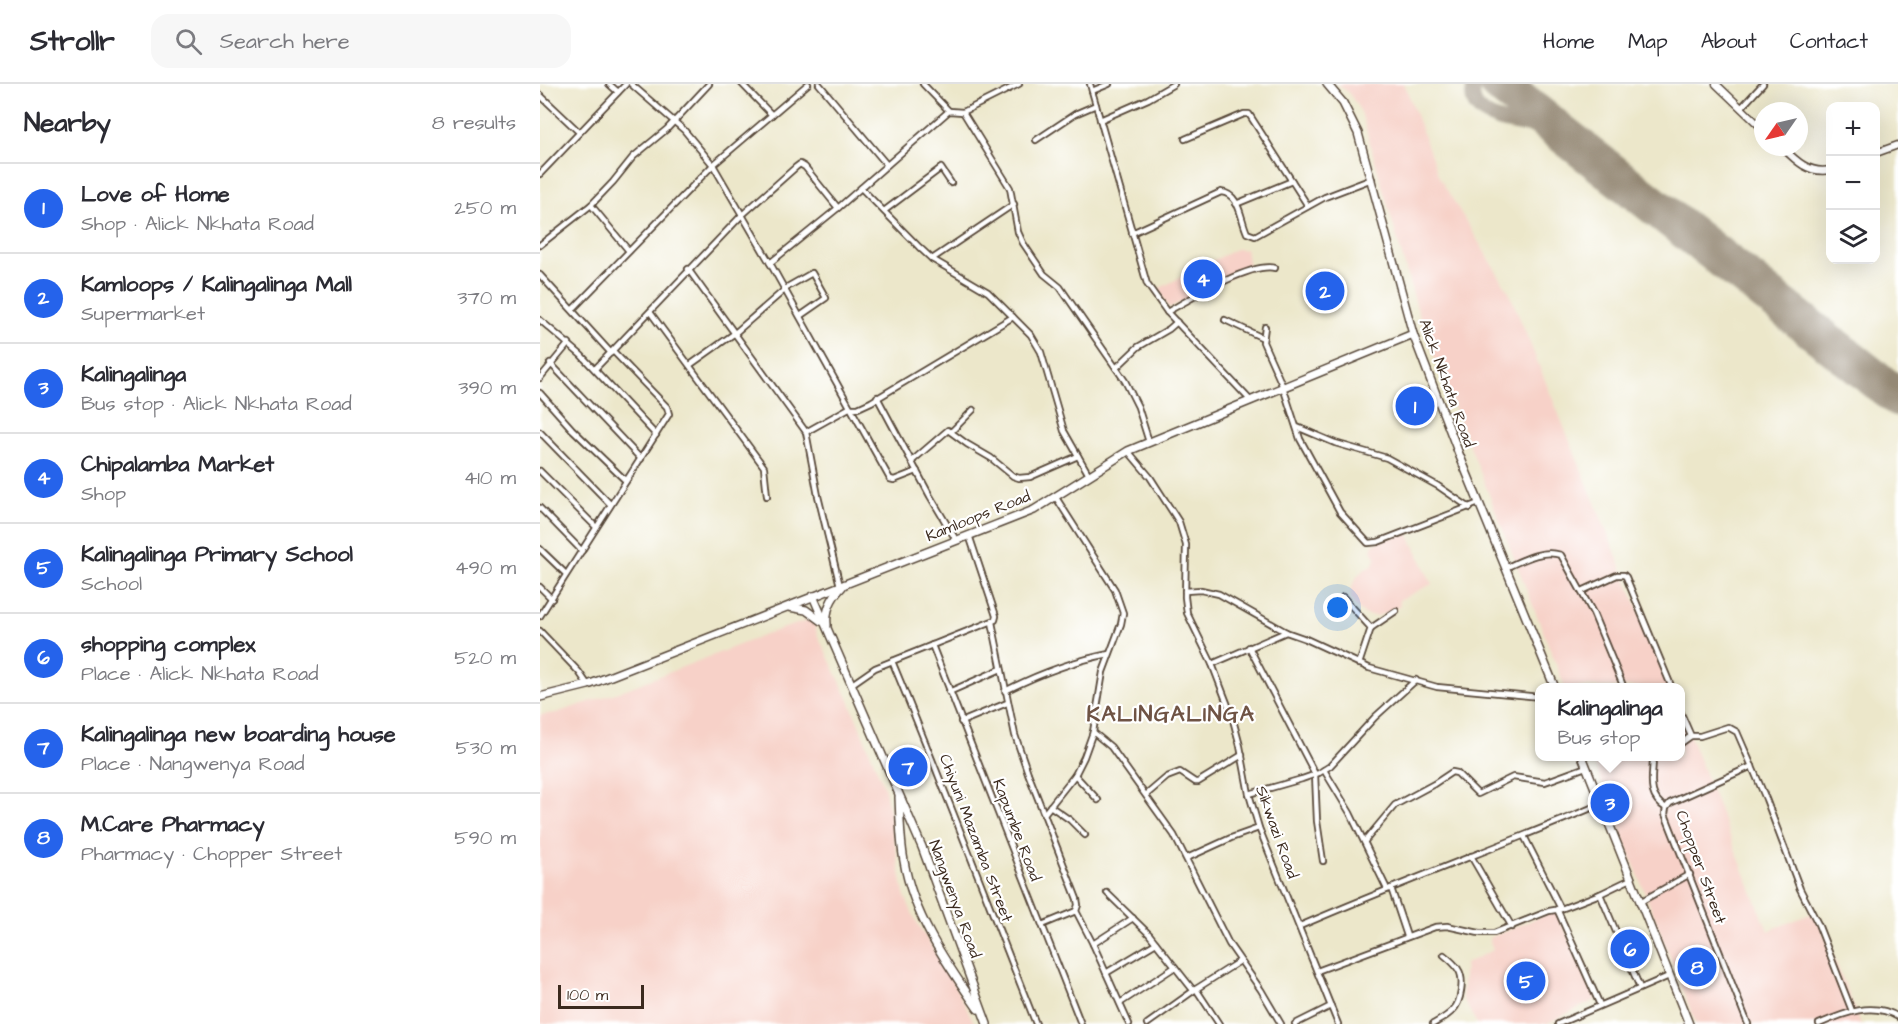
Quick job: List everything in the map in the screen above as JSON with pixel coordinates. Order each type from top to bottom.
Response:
[{"type":"main road","name":"Alick Nkhata Road","points":[[1327,84],[1343,103],[1354,123],[1372,179],[1413,334],[1505,568],[1554,683]]},
{"type":"main road","name":"Kamloops Road","points":[[540,698],[588,685],[1034,510],[1128,451],[1413,334]]},
{"type":"main road","points":[[828,630],[827,612],[834,596],[842,587],[853,581]]},
{"type":"main road","name":"Nangwenya Road","points":[[813,596],[926,858],[986,1021]]},
{"type":"main road","points":[[786,607],[806,610],[823,622],[828,630]]},
{"type":"main road","points":[[1584,761],[1689,1024]]},
{"type":"main road","name":"Nangwenya Road","points":[[898,790],[904,862],[919,913],[952,972],[986,1021]]},
{"type":"street","points":[[609,84],[618,92]]},
{"type":"street","points":[[540,174],[626,84]]},
{"type":"street","points":[[631,84],[674,121],[713,165],[890,479],[894,480],[917,471]]},
{"type":"street","points":[[540,245],[591,205],[633,157],[667,129],[709,84]]},
{"type":"street","points":[[742,84],[772,115]]},
{"type":"street","points":[[573,309],[713,165],[808,84]]},
{"type":"street","points":[[819,84],[887,165]]},
{"type":"street","points":[[923,84],[949,111],[963,112],[1019,84]]},
{"type":"street","points":[[1002,84],[1006,90]]},
{"type":"street","points":[[1090,84],[1147,284],[1167,312],[1251,401]]},
{"type":"street","points":[[1092,91],[1108,84]]},
{"type":"street","points":[[1100,120],[1148,99],[1174,84]]},
{"type":"street","points":[[1716,84],[1754,120]]},
{"type":"street","points":[[1741,108],[1763,84]]},
{"type":"street","points":[[540,95],[579,132]]},
{"type":"street","points":[[1036,140],[1075,114],[1096,105]]},
{"type":"street","points":[[770,263],[838,208],[949,111]]},
{"type":"street","points":[[963,112],[1006,179],[1013,195],[1018,232],[1023,243],[1044,274],[1060,287],[1132,393],[1149,442]]},
{"type":"street","points":[[1185,139],[1247,113],[1308,206]]},
{"type":"street","points":[[1880,151],[1898,145]]},
{"type":"street","points":[[1791,156],[1800,165],[1820,171],[1826,170]]},
{"type":"street","points":[[594,369],[741,216],[800,165],[805,167],[838,208]]},
{"type":"street","points":[[884,211],[941,168],[951,183]]},
{"type":"street","points":[[1132,233],[1221,192],[1232,195],[1247,233],[1255,236],[1339,190],[1372,179]]},
{"type":"street","points":[[1236,204],[1292,181]]},
{"type":"street","points":[[861,188],[932,259],[988,292],[1038,346],[1060,420],[1089,475]]},
{"type":"street","points":[[932,259],[1014,204]]},
{"type":"street","points":[[591,205],[629,251]]},
{"type":"street","points":[[1167,312],[1250,269],[1275,268]]},
{"type":"street","points":[[688,269],[806,432],[818,496],[840,586]]},
{"type":"street","points":[[690,365],[735,333],[785,290],[812,273],[826,298],[800,316]]},
{"type":"street","points":[[540,275],[669,409],[669,414],[656,435],[540,616]]},
{"type":"street","points":[[650,312],[764,467],[767,496]]},
{"type":"street","points":[[806,432],[849,408],[858,408],[1012,317]]},
{"type":"street","points":[[540,320],[568,343],[656,435]]},
{"type":"street","points":[[1225,320],[1263,338]]},
{"type":"street","points":[[1116,368],[1138,347],[1169,329],[1176,322]]},
{"type":"street","points":[[1265,327],[1263,338],[1296,427],[1340,512],[1368,543],[1378,542],[1479,503]]},
{"type":"street","points":[[540,378],[568,343]]},
{"type":"street","points":[[550,363],[640,459]]},
{"type":"street","points":[[540,393],[572,429],[626,481]]},
{"type":"street","points":[[877,397],[957,540]]},
{"type":"street","points":[[912,461],[973,411]]},
{"type":"street","points":[[1296,427],[1335,443],[1387,458],[1438,486],[1470,508]]},
{"type":"street","points":[[951,430],[960,440],[991,458],[1013,476],[1020,478],[1030,477],[1078,456]]},
{"type":"street","points":[[540,432],[610,504]]},
{"type":"street","name":"Sikwazi Road","points":[[1128,451],[1150,477],[1179,522],[1186,544],[1185,591],[1190,621],[1212,664],[1232,716],[1259,828],[1338,1024]]},
{"type":"street","points":[[540,471],[596,527]]},
{"type":"street","points":[[1044,814],[1075,776],[1084,758],[1093,732],[1103,672],[1123,613],[1120,603],[1055,496]]},
{"type":"street","points":[[540,508],[582,550]]},
{"type":"street","points":[[852,684],[875,668],[992,622],[996,616],[969,535]]},
{"type":"street","points":[[540,549],[566,574]]},
{"type":"street","points":[[1505,568],[1531,556],[1544,553],[1561,555],[1582,591],[1622,683]]},
{"type":"street","points":[[1582,591],[1617,575],[1626,577],[1669,683]]},
{"type":"street","points":[[540,587],[552,599]]},
{"type":"street","points":[[1185,591],[1201,590],[1220,594],[1286,632],[1359,664],[1437,687],[1535,697]]},
{"type":"street","points":[[1343,597],[1371,628]]},
{"type":"street","points":[[1359,664],[1371,628],[1396,611]]},
{"type":"street","points":[[992,622],[1007,703],[1028,773],[1077,899],[1076,911],[1129,1024]]},
{"type":"street","points":[[540,631],[579,672],[588,685]]},
{"type":"street","points":[[1212,664],[1286,632]]},
{"type":"street","name":"Kapumbe Road","points":[[932,645],[1081,1024]]},
{"type":"street","points":[[1250,647],[1257,665],[1277,697],[1315,774],[1317,821],[1323,861]]},
{"type":"street","points":[[1005,691],[1055,668],[1109,654]]},
{"type":"street","name":"Chiyuni Mazamba Street","points":[[892,661],[930,751],[1036,1024]]},
{"type":"street","points":[[949,692],[1001,669]]},
{"type":"street","points":[[1249,794],[1324,770],[1343,753],[1375,717],[1416,680]]},
{"type":"street","points":[[961,722],[1007,703]]},
{"type":"street","points":[[1685,722],[1691,736]]},
{"type":"street","points":[[1685,740],[1691,736],[1700,736],[1728,727],[1732,728],[1740,739],[1852,1011]]},
{"type":"street","points":[[1093,732],[1111,747],[1174,835],[1229,944],[1281,1024]]},
{"type":"street","points":[[1146,795],[1171,774],[1180,772],[1198,782],[1242,755]]},
{"type":"street","points":[[1654,761],[1652,793],[1656,802],[1666,808]]},
{"type":"street","name":"Chopper Street","points":[[1748,1024],[1665,814],[1670,803],[1752,766]]},
{"type":"street","points":[[1365,840],[1395,805],[1452,772],[1457,773],[1478,794],[1513,777],[1545,782],[1586,767]]},
{"type":"street","points":[[1324,770],[1365,840],[1389,888],[1407,936]]},
{"type":"street","points":[[1075,776],[1098,800]]},
{"type":"street","points":[[1299,926],[1601,804]]},
{"type":"street","points":[[1050,806],[1070,820],[1085,835]]},
{"type":"street","points":[[1187,858],[1259,828]]},
{"type":"street","points":[[1524,836],[1559,909],[1600,1005]]},
{"type":"street","points":[[1471,856],[1512,927]]},
{"type":"street","points":[[1640,902],[1689,874]]},
{"type":"street","points":[[1317,971],[1407,936],[1442,926],[1488,934],[1512,927],[1600,894],[1631,879]]},
{"type":"street","points":[[1107,893],[1156,944],[1195,990],[1219,1024]]},
{"type":"street","points":[[1600,894],[1640,988]]},
{"type":"street","points":[[1042,925],[1076,911]]},
{"type":"street","points":[[1093,944],[1133,918]]},
{"type":"street","points":[[1106,973],[1156,944]]},
{"type":"street","points":[[1433,1024],[1455,1009],[1459,1002],[1461,975],[1458,968],[1444,955]]},
{"type":"street","points":[[1147,1024],[1240,961]]},
{"type":"street","points":[[1120,1002],[1175,967]]},
{"type":"street","points":[[1558,1024],[1669,976]]},
{"type":"street","points":[[1295,1024],[1331,1006]]},
{"type":"street","points":[[1819,1024],[1852,1011],[1880,1009],[1889,1011],[1898,1017]]},
{"type":"shaded area","points":[[1338,84],[1403,84],[1406,88],[1439,177],[1509,292],[1668,683],[1563,683],[1421,322],[1361,112],[1349,93]]},
{"type":"shaded area","points":[[1236,249],[1246,249],[1249,268],[1169,308],[1158,289]]},
{"type":"shaded area","points":[[1407,531],[1432,584],[1399,600],[1400,606],[1389,612],[1377,616],[1366,615],[1351,600],[1351,588],[1358,575],[1372,566],[1376,557],[1371,550],[1373,544]]},
{"type":"shaded area","points":[[813,619],[817,634],[848,698],[885,789],[904,894],[915,919],[975,1024],[540,1024],[540,715],[556,713],[616,693],[775,631]]},
{"type":"shaded area","points":[[1685,724],[1768,931],[1815,912],[1861,1024],[1696,1024],[1594,761],[1685,761]]},
{"type":"shaded area","points":[[1556,910],[1597,999],[1546,1024],[1477,1024],[1462,997],[1465,964],[1493,950],[1489,938]]},
{"type":"taxiway","points":[[1475,84],[1473,97],[1478,107],[1487,115],[1515,124],[1555,128]]},
{"type":"runway","points":[[1499,84],[1898,397]]},
{"type":"place","name":"Chipalamba Market","points":[[1203,279]]},
{"type":"place","name":"Kamloops / Kalingalinga Mall","points":[[1325,291]]},
{"type":"place","name":"Love of Home","points":[[1415,406]]},
{"type":"place","name":"Kalingalinga new boarding house","points":[[908,767]]},
{"type":"place","name":"Kalingalinga","points":[[1610,803]]},
{"type":"place","name":"shopping complex","points":[[1630,949]]},
{"type":"place","name":"M.Care Pharmacy","points":[[1697,967]]},
{"type":"place","name":"Kalingalinga Primary School","points":[[1526,981]]},
{"type":"district","name":"KALINGALINGA","points":[[1171,714]]}]
